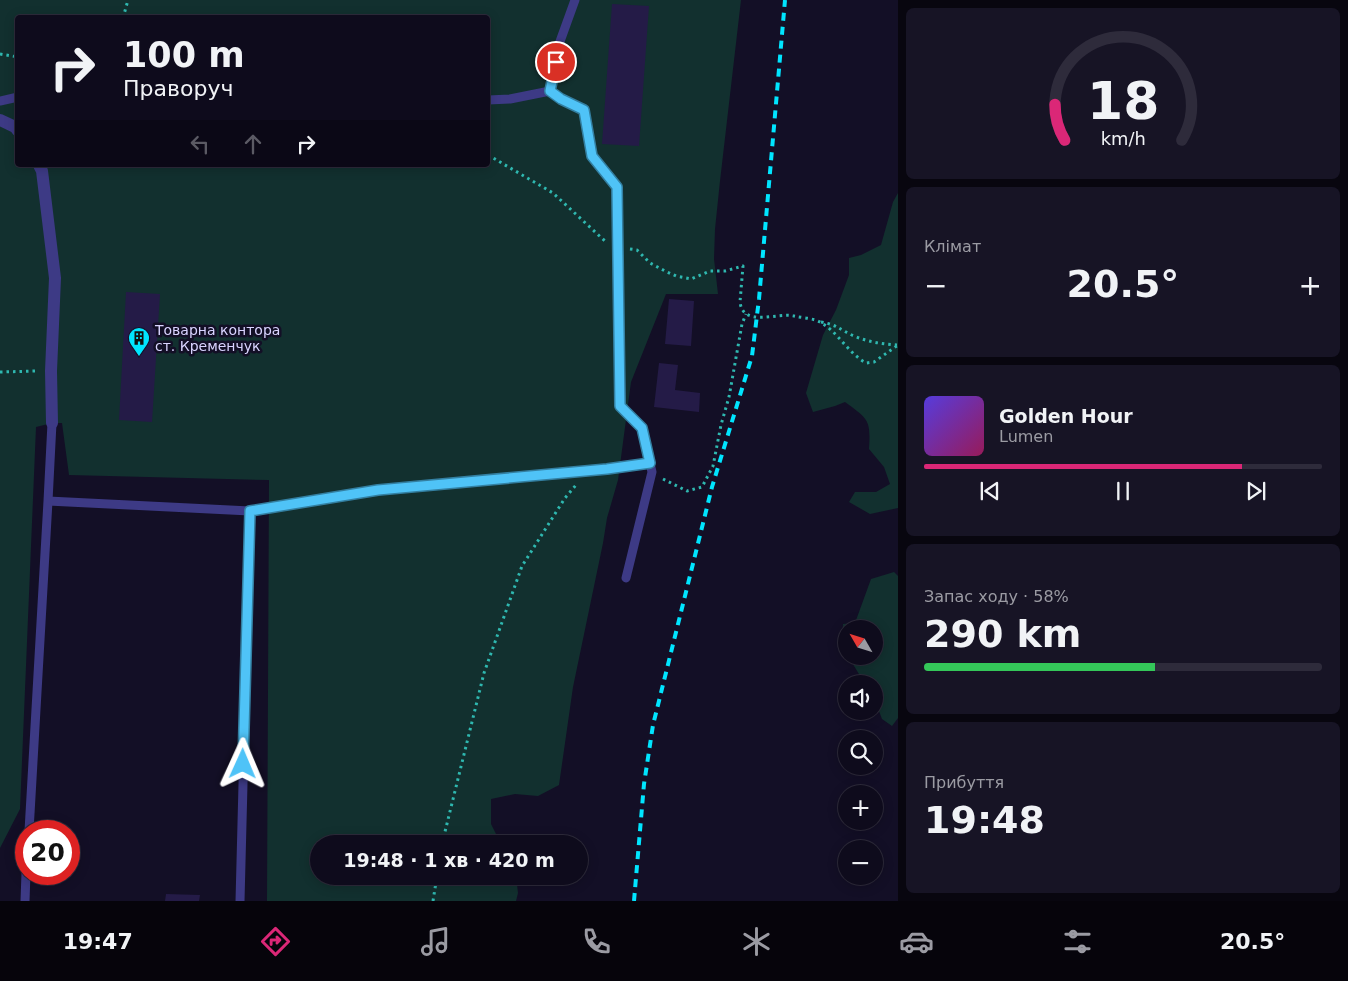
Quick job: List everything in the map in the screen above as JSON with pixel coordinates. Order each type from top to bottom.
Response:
[{"type":"street","points":[[0,120],[15,127]]},
{"type":"street","points":[[40,167],[55,278],[51,371],[52,423]]},
{"type":"lane","points":[[550,91],[558,47],[575,0]]},
{"type":"lane","points":[[490,100],[510,99],[550,91],[561,99],[584,110],[592,156],[617,187],[620,406],[642,428],[651,468],[626,578]]},
{"type":"lane","points":[[0,101],[15,98]]},
{"type":"lane","points":[[30,820],[52,423]]},
{"type":"lane","points":[[48,501],[250,511],[378,490],[587,470],[651,468]]},
{"type":"lane","points":[[240,901],[250,511]]},
{"type":"lane","points":[[25,901],[26,885]]},
{"type":"path","points":[[124,15],[128,0]]},
{"type":"path","points":[[0,54],[15,56]]},
{"type":"path","points":[[490,156],[553,193],[609,246],[637,250],[650,263],[676,276],[691,279],[710,271],[725,271],[743,266],[740,307],[746,314],[757,318],[782,314],[835,324],[853,335],[879,344],[898,345]]},
{"type":"path","points":[[651,468],[687,491],[702,487],[713,466],[729,396],[742,324],[746,314]]},
{"type":"path","points":[[820,322],[852,354],[866,364],[874,362],[898,345]]},
{"type":"path","points":[[0,372],[51,371]]},
{"type":"path","points":[[444,835],[484,672],[522,566],[565,498],[587,470]]},
{"type":"path","points":[[433,901],[436,885]]},
{"type":"green space","points":[[0,0],[741,0],[715,229],[714,259],[718,294],[666,294],[631,382],[618,480],[607,518],[573,687],[559,785],[538,796],[515,794],[491,799],[491,824],[496,835],[310,835],[310,885],[517,885],[516,901],[267,901],[269,480],[69,475],[62,423],[52,423],[36,427],[20,809],[0,848]]},
{"type":"green space","points":[[898,193],[898,508],[870,514],[849,502],[855,492],[876,492],[890,484],[884,467],[869,449],[869,431],[866,421],[859,412],[845,402],[813,412],[806,393],[823,335],[836,310],[849,275],[849,258],[861,255],[881,245],[893,202]]},
{"type":"green space","points":[[894,572],[898,576],[898,718],[892,726],[883,720],[883,675],[860,675],[853,665],[883,665],[883,620],[856,620],[871,579]]},
{"type":"building","points":[[612,4],[649,6],[639,146],[602,144]]},
{"type":"building","name":"Товарна контора ст. Кременчук","points":[[126,292],[160,294],[152,422],[119,420]]},
{"type":"building","points":[[669,299],[694,301],[691,346],[665,344]]},
{"type":"building","points":[[659,363],[678,365],[675,390],[700,393],[699,412],[654,407]]},
{"type":"building","points":[[166,894],[200,895],[199,901],[165,901]]},
{"type":"railway","points":[[634,901],[644,784],[653,725],[712,487],[752,356],[759,299],[785,0]]},
{"type":"place","name":"Товарна контора ст. Кременчук","points":[[139,357]]},
{"type":"route","points":[[243,764],[250,511],[378,490],[607,469],[650,463],[642,428],[620,406],[617,187],[592,156],[584,110],[561,99],[550,91],[556,62]]}]
